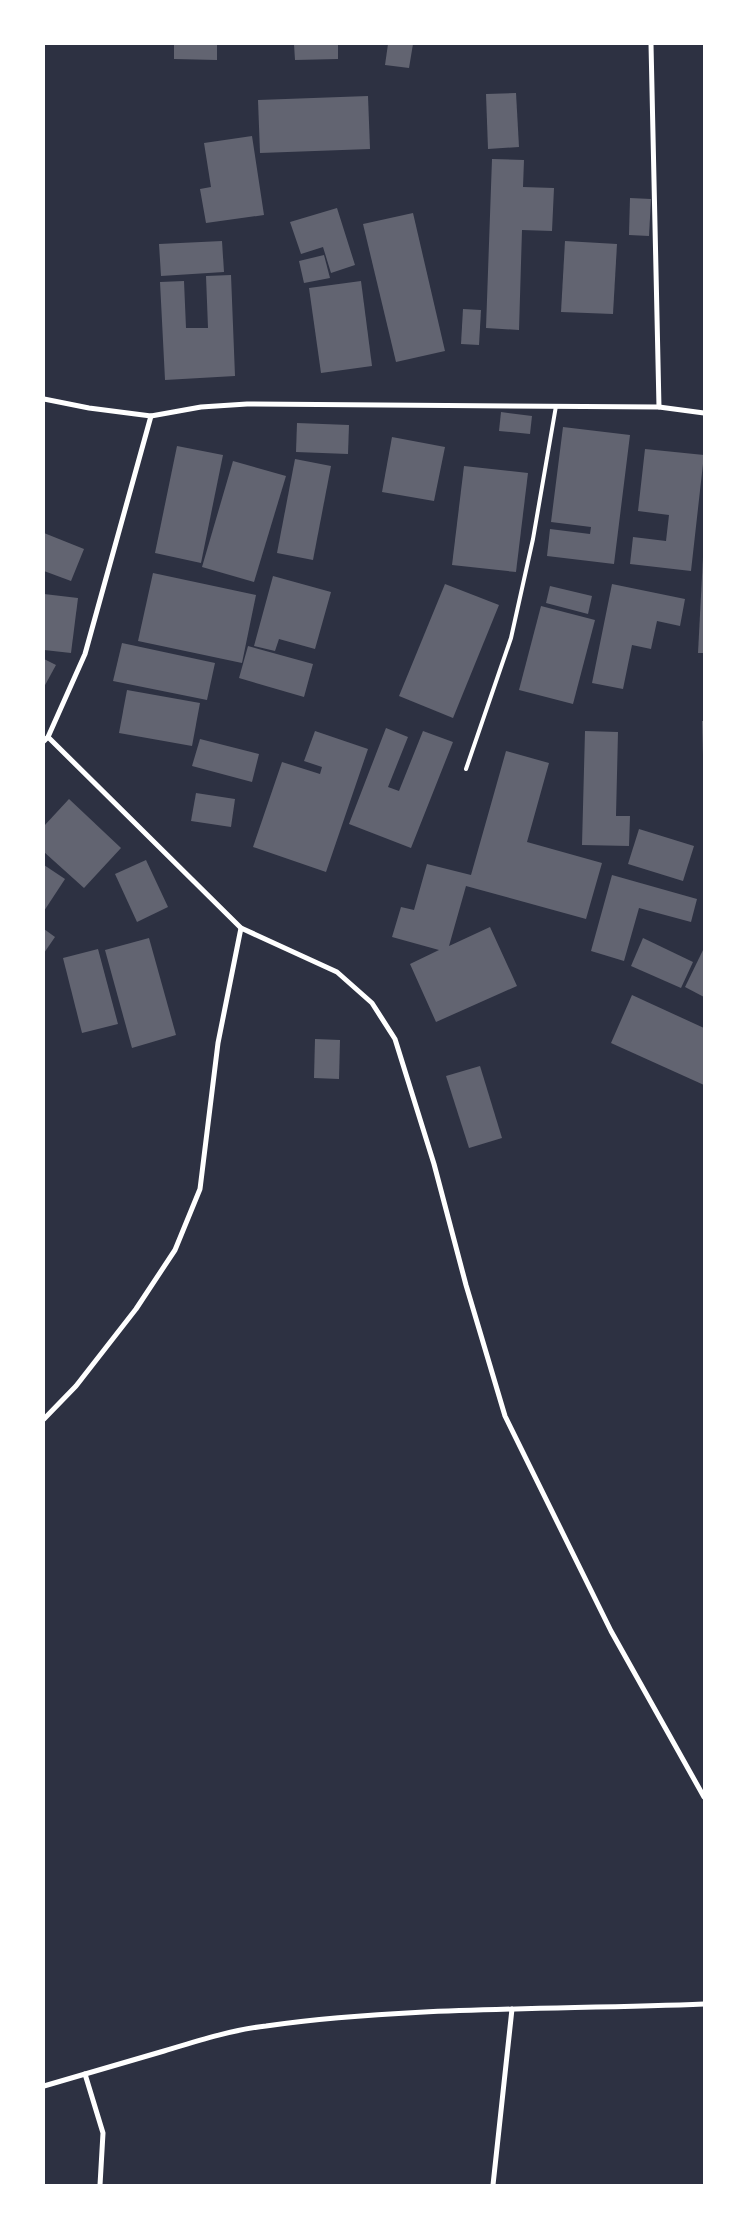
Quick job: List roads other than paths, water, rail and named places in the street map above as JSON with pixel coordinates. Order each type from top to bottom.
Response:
[{"type":"street","points":[[651,44],[659,407]]},
{"type":"street","points":[[44,399],[89,408],[151,416],[201,407],[247,404],[659,407],[704,413]]},
{"type":"street","points":[[151,416],[85,654],[46,739],[241,928],[337,972],[372,1003],[394,1039],[434,1164],[466,1285],[505,1416],[611,1631],[704,1797]]},
{"type":"street","points":[[44,1419],[76,1386],[136,1309],[175,1250],[200,1189],[218,1043],[241,928]]},
{"type":"street","points":[[44,2086],[214,2036],[265,2026],[403,2014],[704,2004]]},
{"type":"street","points":[[492,2185],[512,2009]]},
{"type":"street","points":[[85,2074],[103,2133],[100,2185]]},
{"type":"lane","points":[[466,769],[511,638],[533,539],[556,406]]}]
